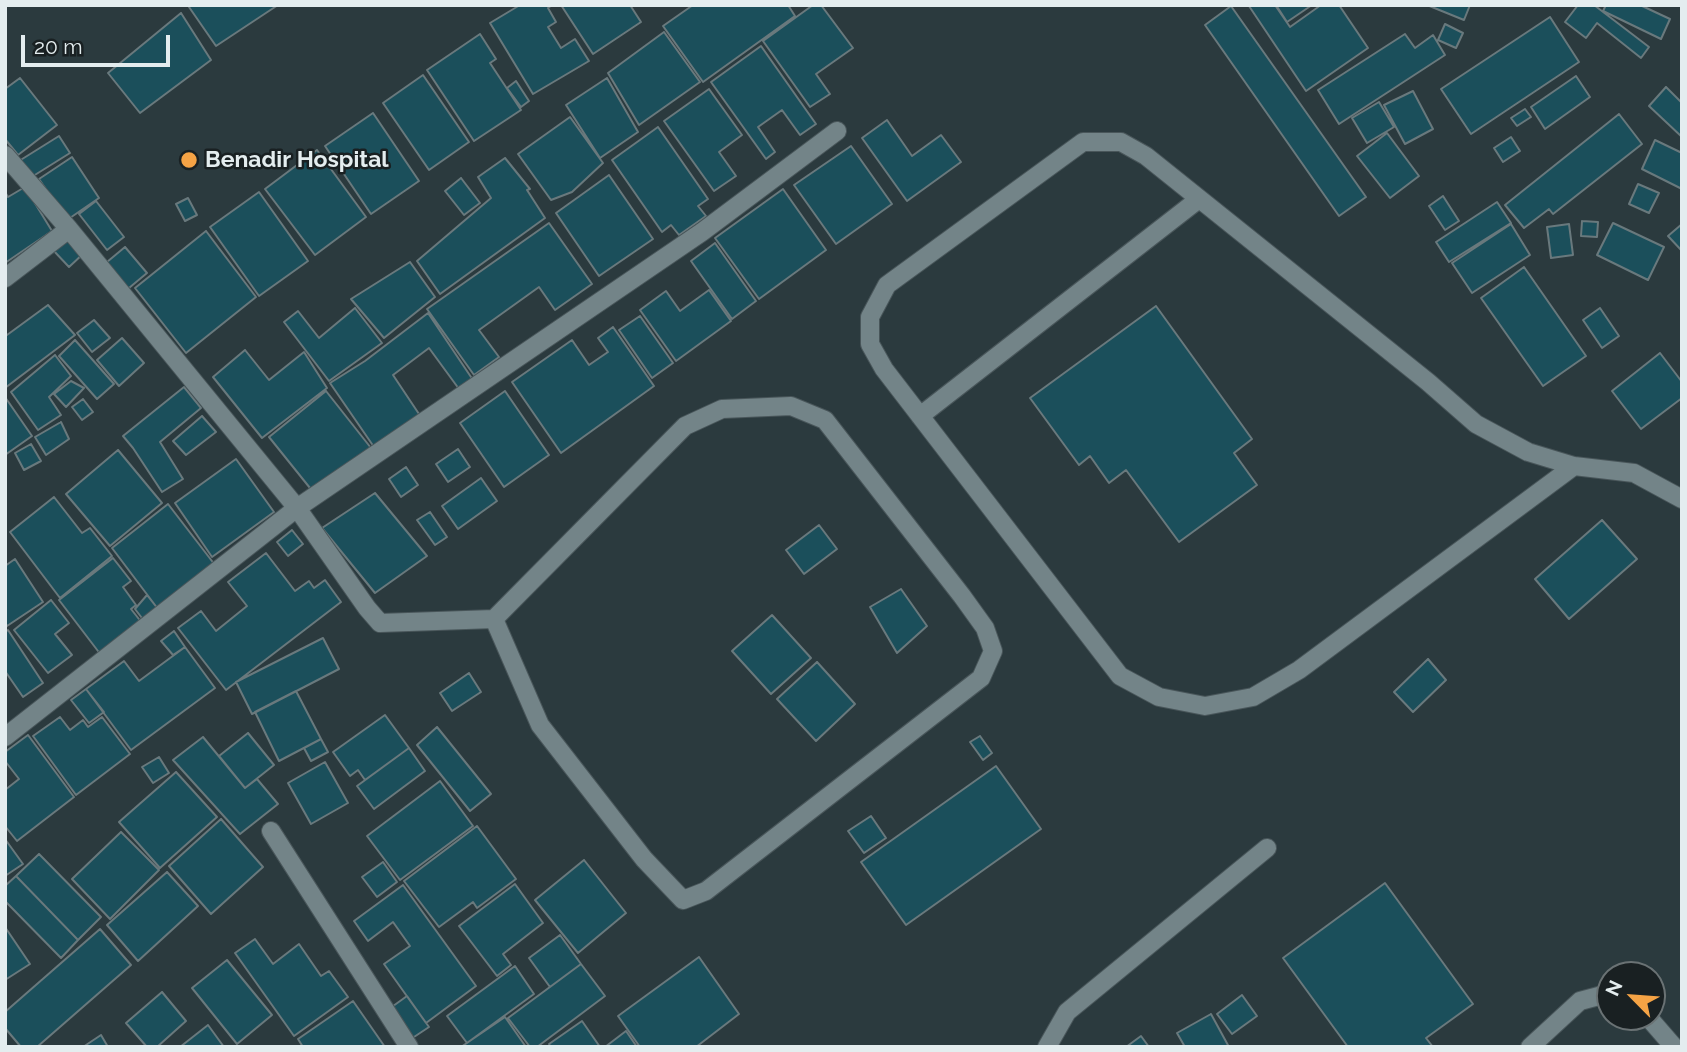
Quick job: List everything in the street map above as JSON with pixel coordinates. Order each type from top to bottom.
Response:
[{"type":"street","points":[[5,737],[297,509],[702,232],[837,131]]},
{"type":"street","points":[[1574,466],[1299,670],[1253,697],[1205,706],[1159,697],[1120,676],[884,369],[870,344],[870,317],[887,285],[1083,142],[1121,142],[1146,156],[1428,382],[1476,424],[1528,452],[1574,466],[1634,473],[1682,499]]},
{"type":"street","points":[[5,155],[69,229],[297,509],[380,623],[494,619],[685,426],[722,409],[791,406],[825,420],[962,596],[985,628],[993,651],[981,678],[706,891],[683,900],[644,859],[540,725],[494,619]]},
{"type":"street","points":[[920,416],[1199,199]]},
{"type":"street","points":[[5,278],[69,229]]},
{"type":"street","points":[[271,831],[409,1047]]},
{"type":"street","points":[[1047,1047],[1067,1012],[1267,848]]},
{"type":"street","points":[[1530,1047],[1580,1001],[1596,997]]},
{"type":"street","points":[[1660,1031],[1674,1047]]},
{"type":"building","points":[[278,5],[216,46],[189,7]]},
{"type":"building","points":[[520,5],[552,5],[548,8],[556,22],[548,27],[561,48],[575,39],[589,61],[533,94],[490,23]]},
{"type":"building","points":[[561,5],[630,5],[641,22],[593,54]]},
{"type":"building","points":[[693,5],[788,5],[795,16],[703,82],[663,26]]},
{"type":"building","points":[[813,5],[821,5],[853,48],[816,74],[830,94],[810,107],[763,41]]},
{"type":"building","points":[[1275,5],[1290,27],[1321,5],[1339,5],[1368,48],[1306,91],[1249,6]]},
{"type":"building","points":[[1276,5],[1312,5],[1287,22]]},
{"type":"building","points":[[1427,5],[1470,5],[1464,20]]},
{"type":"building","points":[[1578,5],[1594,5],[1649,47],[1641,58],[1597,23],[1586,38],[1565,22]]},
{"type":"building","points":[[1606,5],[1640,5],[1670,19],[1661,39],[1603,11]]},
{"type":"building","points":[[1231,6],[1366,197],[1339,216],[1205,25]]},
{"type":"building","points":[[181,13],[211,60],[140,113],[108,73]]},
{"type":"building","points":[[1550,17],[1579,62],[1471,134],[1441,89]]},
{"type":"building","points":[[1445,24],[1463,33],[1456,48],[1438,40]]},
{"type":"building","points":[[664,32],[700,82],[639,125],[608,73]]},
{"type":"building","points":[[480,34],[496,59],[490,63],[521,110],[474,141],[427,70]]},
{"type":"building","points":[[1405,34],[1415,48],[1433,35],[1445,55],[1339,124],[1318,90]]},
{"type":"building","points":[[761,46],[816,124],[800,135],[782,110],[758,127],[775,152],[766,159],[711,82]]},
{"type":"building","points":[[423,75],[469,142],[429,170],[383,103]]},
{"type":"building","points":[[1576,76],[1590,97],[1545,129],[1531,107]]},
{"type":"building","points":[[20,78],[57,125],[18,155],[5,139],[5,89]]},
{"type":"building","points":[[607,78],[638,132],[600,158],[566,105]]},
{"type":"building","points":[[516,81],[529,101],[521,107],[507,88]]},
{"type":"building","points":[[1666,87],[1682,103],[1682,137],[1649,106]]},
{"type":"building","points":[[709,89],[742,135],[719,152],[736,176],[714,191],[664,121]]},
{"type":"building","points":[[1413,91],[1433,129],[1405,144],[1384,105]]},
{"type":"building","points":[[1379,102],[1394,127],[1367,143],[1352,118]]},
{"type":"building","points":[[1525,109],[1531,117],[1517,126],[1511,118]]},
{"type":"building","points":[[373,113],[419,181],[371,214],[325,146]]},
{"type":"building","points":[[1619,114],[1642,144],[1553,214],[1549,209],[1524,228],[1505,205]]},
{"type":"building","points":[[570,117],[603,163],[572,192],[551,200],[518,154]]},
{"type":"building","points":[[887,120],[912,156],[941,135],[961,162],[907,201],[862,138]]},
{"type":"building","points":[[658,127],[708,199],[698,206],[706,216],[679,235],[671,225],[662,232],[612,160]]},
{"type":"building","points":[[1387,133],[1419,176],[1390,198],[1357,156]]},
{"type":"building","points":[[59,136],[70,153],[30,178],[19,161]]},
{"type":"building","points":[[1511,137],[1520,151],[1503,162],[1494,148]]},
{"type":"building","points":[[1655,140],[1682,153],[1682,189],[1642,169]]},
{"type":"building","points":[[851,146],[892,204],[836,244],[794,185]]},
{"type":"building","points":[[317,150],[366,217],[315,255],[265,189]]},
{"type":"building","points":[[72,157],[99,198],[67,220],[39,179]]},
{"type":"building","points":[[505,158],[530,189],[527,190],[545,218],[440,294],[417,261],[491,198],[478,177]]},
{"type":"building","points":[[609,175],[653,239],[599,276],[556,213]]},
{"type":"building","points":[[461,178],[480,203],[464,215],[445,191]]},
{"type":"building","points":[[1638,184],[1659,193],[1649,213],[1629,204]]},
{"type":"building","points":[[25,187],[52,231],[5,263],[5,192],[8,197]]},
{"type":"building","points":[[783,189],[826,250],[759,299],[715,238]]},
{"type":"building","points":[[259,192],[308,261],[259,296],[210,227]]},
{"type":"building","points":[[1443,196],[1459,221],[1445,230],[1429,206]]},
{"type":"building","points":[[188,198],[197,215],[185,221],[176,204]]},
{"type":"building","points":[[96,201],[124,237],[107,250],[79,214]]},
{"type":"building","points":[[1497,202],[1511,223],[1449,262],[1436,242]]},
{"type":"building","points":[[1582,221],[1598,222],[1597,237],[1581,236]]},
{"type":"building","points":[[549,223],[592,284],[555,310],[539,287],[479,330],[499,357],[474,375],[427,309]]},
{"type":"building","points":[[1613,223],[1664,247],[1648,280],[1597,255]]},
{"type":"building","points":[[1511,224],[1530,255],[1472,293],[1452,263]]},
{"type":"building","points":[[1569,224],[1573,255],[1551,258],[1547,227]]},
{"type":"building","points":[[1682,224],[1682,251],[1668,236]]},
{"type":"building","points":[[206,231],[256,297],[186,353],[135,288]]},
{"type":"building","points":[[68,235],[84,253],[69,267],[53,250]]},
{"type":"building","points":[[715,243],[756,301],[732,319],[691,261]]},
{"type":"building","points":[[125,247],[147,273],[123,293],[101,267]]},
{"type":"building","points":[[410,262],[435,297],[384,338],[351,299]]},
{"type":"building","points":[[1524,267],[1586,356],[1543,386],[1481,298]]},
{"type":"building","points":[[709,290],[731,321],[676,361],[640,310],[666,291],[680,311]]},
{"type":"building","points":[[48,305],[75,335],[5,388],[5,334]]},
{"type":"building","points":[[1156,306],[1252,439],[1234,453],[1257,485],[1179,542],[1126,470],[1109,483],[1090,456],[1079,465],[1030,398]]},
{"type":"building","points":[[355,308],[382,343],[329,381],[284,322],[298,311],[319,338]]},
{"type":"building","points":[[1600,308],[1619,336],[1602,348],[1583,320]]},
{"type":"building","points":[[428,313],[473,380],[459,389],[429,348],[393,375],[421,417],[374,447],[330,383],[365,361]]},
{"type":"building","points":[[640,316],[673,363],[652,378],[619,330]]},
{"type":"building","points":[[94,320],[110,338],[92,352],[77,333]]},
{"type":"building","points":[[613,327],[654,386],[561,453],[512,382],[572,340],[589,365],[608,352],[598,338]]},
{"type":"building","points":[[122,338],[144,363],[119,386],[97,360]]},
{"type":"building","points":[[75,340],[114,384],[97,399],[59,356]]},
{"type":"building","points":[[245,350],[269,380],[304,352],[327,388],[262,438],[213,377]]},
{"type":"building","points":[[1660,353],[1682,382],[1682,398],[1641,429],[1612,391]]},
{"type":"building","points":[[55,355],[71,376],[49,397],[61,415],[38,430],[11,392]]},
{"type":"building","points":[[71,381],[84,388],[66,407],[54,394]]},
{"type":"building","points":[[184,387],[201,408],[160,442],[183,479],[162,492],[123,436]]},
{"type":"building","points":[[326,391],[371,448],[314,493],[269,437]]},
{"type":"building","points":[[505,391],[549,455],[504,487],[460,423]]},
{"type":"building","points":[[5,397],[32,436],[5,455]]},
{"type":"building","points":[[83,399],[93,412],[82,420],[72,407]]},
{"type":"building","points":[[202,416],[216,432],[186,455],[173,441]]},
{"type":"building","points":[[61,422],[69,439],[46,455],[35,437]]},
{"type":"building","points":[[31,444],[41,461],[24,470],[15,453]]},
{"type":"building","points":[[458,449],[470,467],[448,482],[436,464]]},
{"type":"building","points":[[118,450],[162,503],[110,546],[66,494]]},
{"type":"building","points":[[236,459],[274,512],[212,557],[175,503]]},
{"type":"building","points":[[406,467],[418,485],[401,497],[389,479]]},
{"type":"building","points":[[481,478],[497,501],[458,529],[442,506]]},
{"type":"building","points":[[375,493],[427,556],[375,593],[322,528]]},
{"type":"building","points":[[54,497],[82,533],[90,528],[112,556],[60,598],[10,532]]},
{"type":"building","points":[[168,504],[215,565],[158,609],[112,548]]},
{"type":"building","points":[[430,512],[447,537],[435,545],[417,520]]},
{"type":"building","points":[[1602,520],[1637,559],[1569,619],[1535,579]]},
{"type":"building","points":[[819,525],[837,549],[804,574],[786,550]]},
{"type":"building","points":[[292,530],[303,544],[288,556],[277,542]]},
{"type":"building","points":[[266,553],[295,591],[309,581],[314,588],[325,580],[341,602],[226,690],[178,628],[201,611],[216,631],[247,606],[228,582]]},
{"type":"building","points":[[113,558],[131,581],[123,587],[136,605],[131,609],[142,623],[101,655],[59,600]]},
{"type":"building","points":[[15,559],[43,602],[7,626],[5,566]]},
{"type":"building","points":[[901,589],[927,626],[897,653],[870,607]]},
{"type":"building","points":[[147,595],[158,609],[145,622],[135,609]]},
{"type":"building","points":[[51,600],[69,623],[55,634],[72,655],[48,673],[14,630]]},
{"type":"building","points":[[772,615],[811,658],[771,694],[732,651]]},
{"type":"building","points":[[8,630],[43,683],[23,697],[5,671],[5,632]]},
{"type":"building","points":[[174,631],[185,647],[173,655],[161,641]]},
{"type":"building","points":[[323,638],[339,669],[252,714],[236,682]]},
{"type":"building","points":[[185,647],[215,688],[131,750],[86,689],[124,661],[139,681]]},
{"type":"building","points":[[1428,659],[1446,680],[1413,712],[1394,692]]},
{"type":"building","points":[[817,662],[855,704],[816,741],[777,699]]},
{"type":"building","points":[[469,673],[481,692],[452,711],[440,693]]},
{"type":"building","points":[[86,689],[104,712],[89,723],[71,700]]},
{"type":"building","points":[[296,691],[321,739],[279,761],[255,712]]},
{"type":"building","points":[[385,715],[409,748],[365,780],[358,770],[350,776],[333,752]]},
{"type":"building","points":[[60,717],[70,730],[83,720],[88,727],[102,717],[130,754],[76,795],[33,736]]},
{"type":"building","points":[[437,727],[491,794],[470,811],[417,745]]},
{"type":"building","points":[[248,733],[274,765],[245,788],[219,756]]},
{"type":"building","points":[[28,735],[74,797],[17,841],[5,826],[5,790],[19,779],[5,761],[5,752]]},
{"type":"building","points":[[980,736],[992,753],[983,760],[970,742]]},
{"type":"building","points":[[203,737],[245,788],[257,779],[278,804],[240,834],[173,760]]},
{"type":"building","points":[[321,739],[328,752],[311,761],[304,748]]},
{"type":"building","points":[[409,748],[425,771],[374,809],[357,786]]},
{"type":"building","points":[[159,757],[169,773],[153,783],[142,767]]},
{"type":"building","points":[[325,762],[348,803],[311,824],[288,783]]},
{"type":"building","points":[[996,766],[1041,829],[906,925],[861,862]]},
{"type":"building","points":[[176,772],[217,817],[160,868],[119,822]]},
{"type":"building","points":[[440,781],[473,826],[400,880],[367,836]]},
{"type":"building","points":[[871,816],[886,838],[864,853],[848,831]]},
{"type":"building","points":[[221,819],[263,867],[211,914],[169,866]]},
{"type":"building","points":[[477,826],[516,879],[477,908],[473,902],[439,927],[404,881]]},
{"type":"building","points":[[121,832],[159,870],[110,919],[72,879]]},
{"type":"building","points":[[5,839],[23,864],[5,876]]},
{"type":"building","points":[[39,854],[101,917],[78,940],[16,876]]},
{"type":"building","points":[[584,860],[626,913],[578,953],[535,900]]},
{"type":"building","points":[[383,862],[397,882],[377,897],[362,877]]},
{"type":"building","points":[[167,872],[198,906],[138,961],[107,925]]},
{"type":"building","points":[[16,876],[78,940],[61,958],[5,901],[5,886]]},
{"type":"building","points":[[1385,883],[1473,1004],[1426,1038],[1433,1047],[1348,1047],[1283,958]]},
{"type":"building","points":[[515,884],[543,923],[503,954],[511,965],[497,976],[459,926]]},
{"type":"building","points":[[403,885],[476,986],[426,1023],[384,964],[410,946],[393,922],[368,941],[354,921]]},
{"type":"building","points":[[5,927],[30,964],[5,980]]},
{"type":"building","points":[[100,929],[131,965],[37,1047],[21,1047],[5,1028],[5,1012]]},
{"type":"building","points":[[560,935],[581,964],[550,987],[529,958]]},
{"type":"building","points":[[255,939],[273,964],[299,944],[321,976],[329,971],[348,997],[294,1036],[235,953]]},
{"type":"building","points":[[699,957],[739,1014],[696,1047],[640,1047],[618,1016]]},
{"type":"building","points":[[227,960],[272,1015],[237,1044],[192,988]]},
{"type":"building","points":[[581,964],[605,996],[537,1047],[530,1047],[508,1018]]},
{"type":"building","points":[[515,966],[534,994],[467,1043],[447,1016]]},
{"type":"building","points":[[162,992],[186,1021],[157,1047],[147,1047],[126,1023]]},
{"type":"building","points":[[1242,995],[1257,1016],[1232,1034],[1217,1014]]},
{"type":"building","points":[[407,996],[429,1027],[411,1039],[389,1009]]},
{"type":"building","points":[[353,1001],[385,1047],[303,1047],[298,1039]]},
{"type":"building","points":[[1211,1014],[1229,1047],[1185,1047],[1177,1033]]},
{"type":"building","points":[[505,1017],[526,1047],[461,1047]]},
{"type":"building","points":[[582,1021],[600,1047],[551,1047],[549,1044]]},
{"type":"building","points":[[208,1025],[224,1047],[180,1047]]},
{"type":"building","points":[[626,1031],[637,1047],[605,1047]]},
{"type":"building","points":[[101,1035],[108,1047],[83,1047]]},
{"type":"building","points":[[1141,1036],[1149,1047],[1126,1047]]},
{"type":"place","name":"Benadir Hospital","points":[[189,160]]}]
